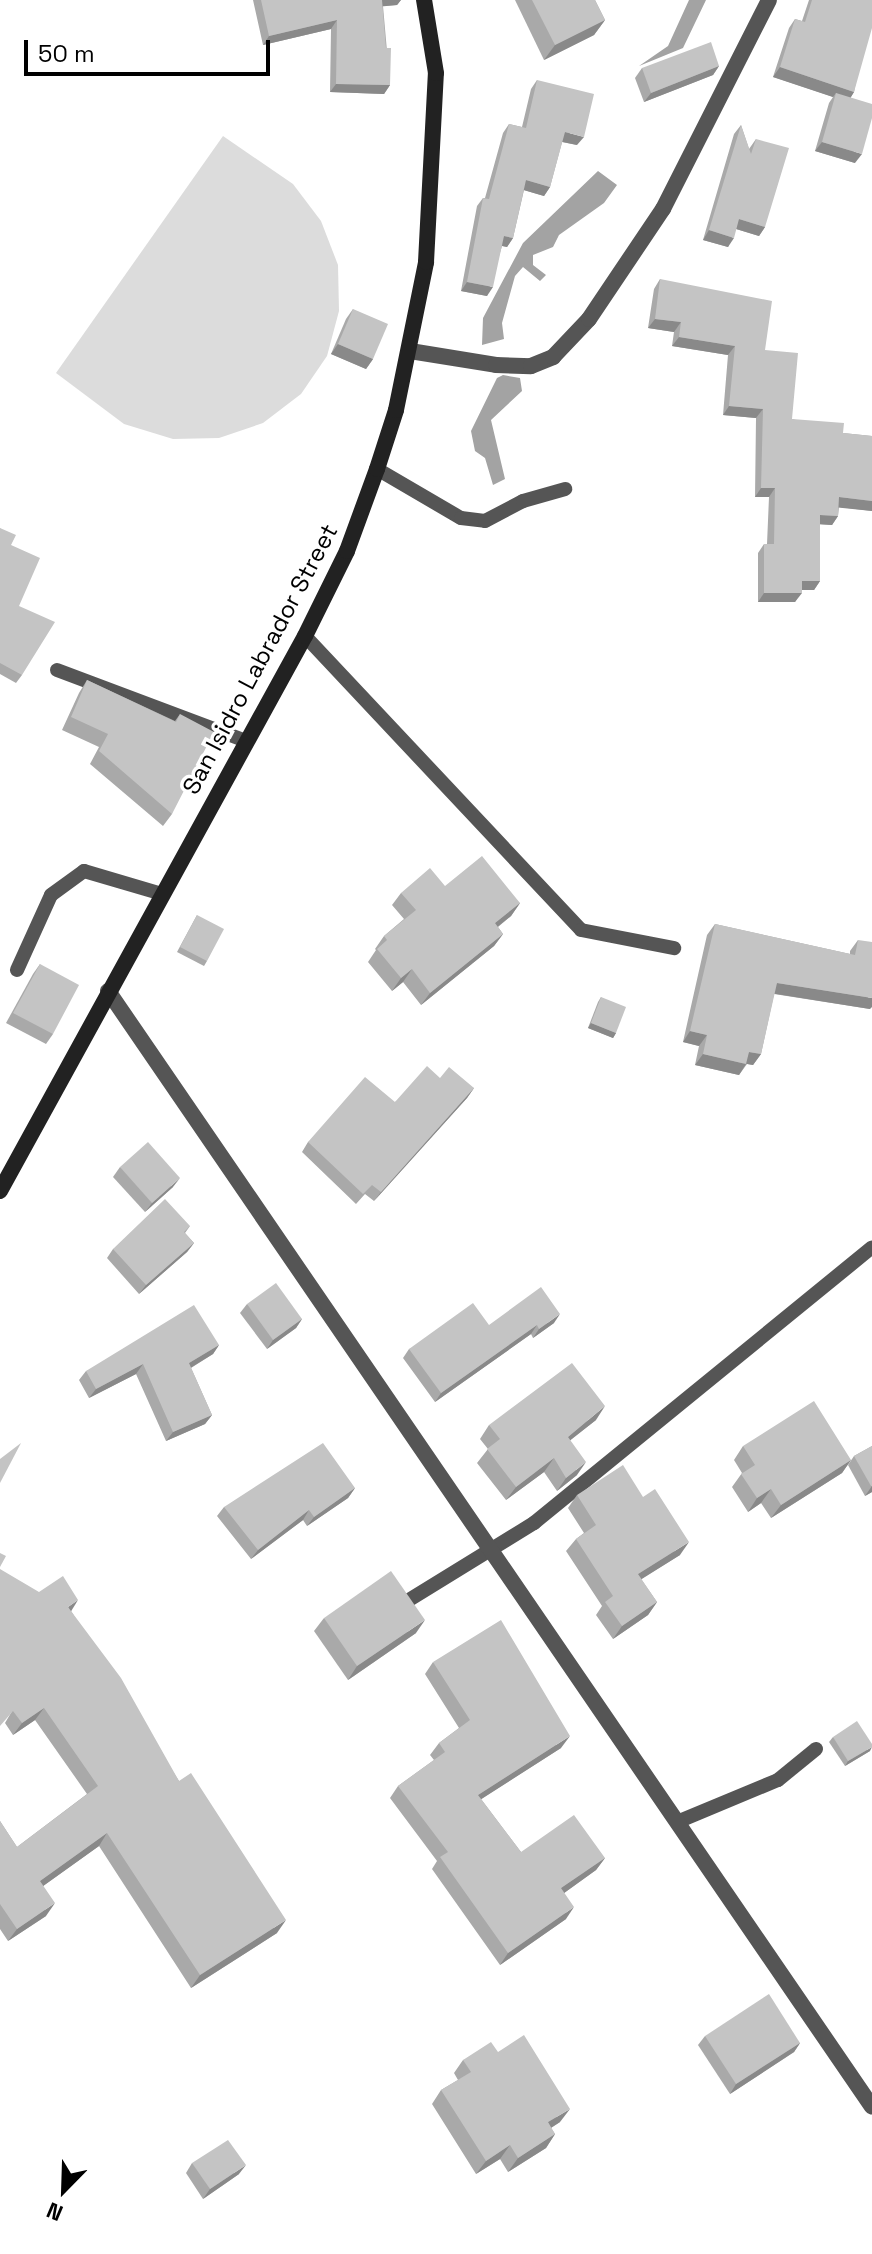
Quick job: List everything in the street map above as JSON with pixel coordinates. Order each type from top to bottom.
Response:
[{"type":"main road","name":"San Isidro Labrador Street","points":[[0,1191],[305,636],[347,551],[377,469],[410,351],[426,262],[435,138],[436,73],[424,0]]},
{"type":"street","points":[[410,351],[496,365],[531,366],[553,357],[589,319],[663,209],[769,0]]},
{"type":"street","points":[[108,991],[872,2107]]},
{"type":"lane","points":[[377,469],[461,518],[485,521],[523,501],[565,489]]},
{"type":"lane","points":[[305,636],[581,930],[674,948]]},
{"type":"lane","points":[[57,670],[246,741]]},
{"type":"lane","points":[[17,970],[51,895],[84,871],[162,894]]},
{"type":"lane","points":[[404,1603],[492,1552],[534,1523],[872,1247]]},
{"type":"lane","points":[[677,1822],[778,1780],[816,1749]]},
{"type":"shaded area","points":[[689,0],[706,0],[683,48],[639,66],[668,46]]},
{"type":"shaded area","points":[[223,136],[293,184],[321,221],[338,265],[339,311],[327,356],[301,394],[263,423],[219,438],[173,439],[124,424],[56,373]]},
{"type":"shaded area","points":[[598,171],[617,185],[604,203],[559,235],[553,247],[533,255],[533,265],[546,275],[540,281],[523,267],[515,276],[502,323],[504,339],[482,345],[483,318],[523,243]]},
{"type":"shaded area","points":[[503,375],[520,378],[522,391],[491,420],[505,479],[493,485],[485,458],[475,451],[471,431],[497,378]]},
{"type":"building","points":[[261,0],[382,0],[386,48],[391,48],[390,85],[336,84],[337,20],[269,36]]},
{"type":"building","points":[[532,0],[595,0],[605,20],[555,45]]},
{"type":"building","points":[[812,0],[872,0],[872,28],[854,92],[780,67],[795,19],[805,22]]},
{"type":"building","points":[[711,42],[719,66],[651,93],[642,68]]},
{"type":"building","points":[[537,80],[594,94],[584,137],[565,132],[550,187],[526,180],[513,238],[504,236],[493,287],[467,282],[483,198],[489,199],[509,124],[526,128]]},
{"type":"building","points":[[836,93],[872,104],[872,118],[862,154],[822,142]]},
{"type":"building","points":[[741,125],[751,154],[756,139],[789,148],[765,227],[739,219],[734,238],[709,230]]},
{"type":"building","points":[[660,279],[772,301],[765,350],[798,353],[792,419],[844,423],[843,433],[872,436],[872,501],[839,497],[838,516],[820,515],[820,581],[802,581],[802,593],[764,593],[764,544],[774,544],[775,488],[761,488],[763,409],[729,406],[735,346],[679,337],[681,322],[655,319]]},
{"type":"building","points":[[353,309],[388,324],[373,359],[338,344]]},
{"type":"building","points":[[0,528],[16,535],[11,545],[40,558],[19,606],[55,622],[22,675],[0,663]]},
{"type":"building","points":[[87,680],[176,722],[180,714],[214,732],[172,814],[99,751],[108,734],[71,717]]},
{"type":"building","points":[[482,856],[520,903],[495,923],[503,934],[430,993],[412,969],[401,978],[377,949],[387,940],[384,936],[416,910],[401,893],[430,868],[445,886]]},
{"type":"building","points":[[197,915],[224,929],[207,961],[180,947]]},
{"type":"building","points":[[715,924],[855,955],[858,940],[872,942],[872,998],[777,983],[761,1054],[749,1052],[746,1064],[703,1054],[707,1035],[690,1031]]},
{"type":"building","points":[[40,964],[79,985],[53,1034],[13,1013]]},
{"type":"building","points":[[601,997],[626,1007],[616,1033],[591,1023]]},
{"type":"building","points":[[427,1066],[440,1078],[449,1067],[474,1088],[381,1192],[372,1185],[363,1194],[308,1142],[365,1077],[395,1102]]},
{"type":"building","points":[[148,1142],[180,1178],[152,1203],[120,1167]]},
{"type":"building","points":[[165,1199],[190,1226],[184,1232],[194,1243],[146,1285],[113,1249]]},
{"type":"building","points":[[276,1283],[302,1319],[273,1340],[247,1304]]},
{"type":"building","points":[[541,1287],[560,1314],[539,1329],[537,1325],[441,1393],[409,1349],[473,1303],[489,1325]]},
{"type":"building","points":[[194,1305],[219,1345],[189,1363],[212,1415],[173,1432],[143,1364],[96,1389],[86,1371]]},
{"type":"building","points":[[572,1363],[605,1406],[568,1437],[586,1462],[566,1478],[554,1458],[516,1487],[487,1449],[500,1439],[489,1425]]},
{"type":"building","points":[[814,1401],[851,1460],[781,1505],[771,1489],[757,1498],[741,1474],[755,1465],[743,1446]]},
{"type":"building","points":[[21,1443],[0,1483],[0,1459]]},
{"type":"building","points":[[323,1443],[355,1488],[314,1517],[309,1510],[258,1550],[224,1507]]},
{"type":"building","points":[[872,1446],[872,1486],[871,1486],[854,1456]]},
{"type":"building","points":[[623,1465],[643,1497],[655,1489],[689,1542],[638,1574],[657,1602],[622,1626],[605,1602],[613,1596],[576,1539],[596,1525],[577,1495]]},
{"type":"building","points":[[0,1553],[6,1556],[0,1567]]},
{"type":"building","points":[[0,1569],[39,1592],[63,1576],[78,1600],[68,1607],[121,1678],[179,1781],[191,1773],[286,1920],[200,1975],[107,1833],[40,1881],[55,1903],[17,1929],[0,1904],[0,1821],[17,1847],[98,1786],[44,1708],[22,1723],[13,1711],[0,1726]]},
{"type":"building","points":[[391,1571],[425,1620],[357,1666],[324,1618]]},
{"type":"building","points":[[501,1620],[570,1736],[478,1795],[521,1852],[574,1815],[605,1858],[561,1888],[574,1907],[508,1953],[440,1857],[448,1852],[398,1786],[445,1752],[439,1743],[470,1720],[433,1662]]},
{"type":"building","points":[[857,1721],[872,1747],[848,1761],[833,1737]]},
{"type":"building","points":[[769,1994],[800,2043],[736,2084],[705,2036]]},
{"type":"building","points":[[524,2035],[570,2109],[548,2122],[555,2134],[518,2158],[510,2145],[486,2161],[441,2090],[471,2072],[463,2060],[491,2042],[498,2052]]},
{"type":"building","points":[[228,2140],[246,2165],[210,2189],[192,2163]]}]
